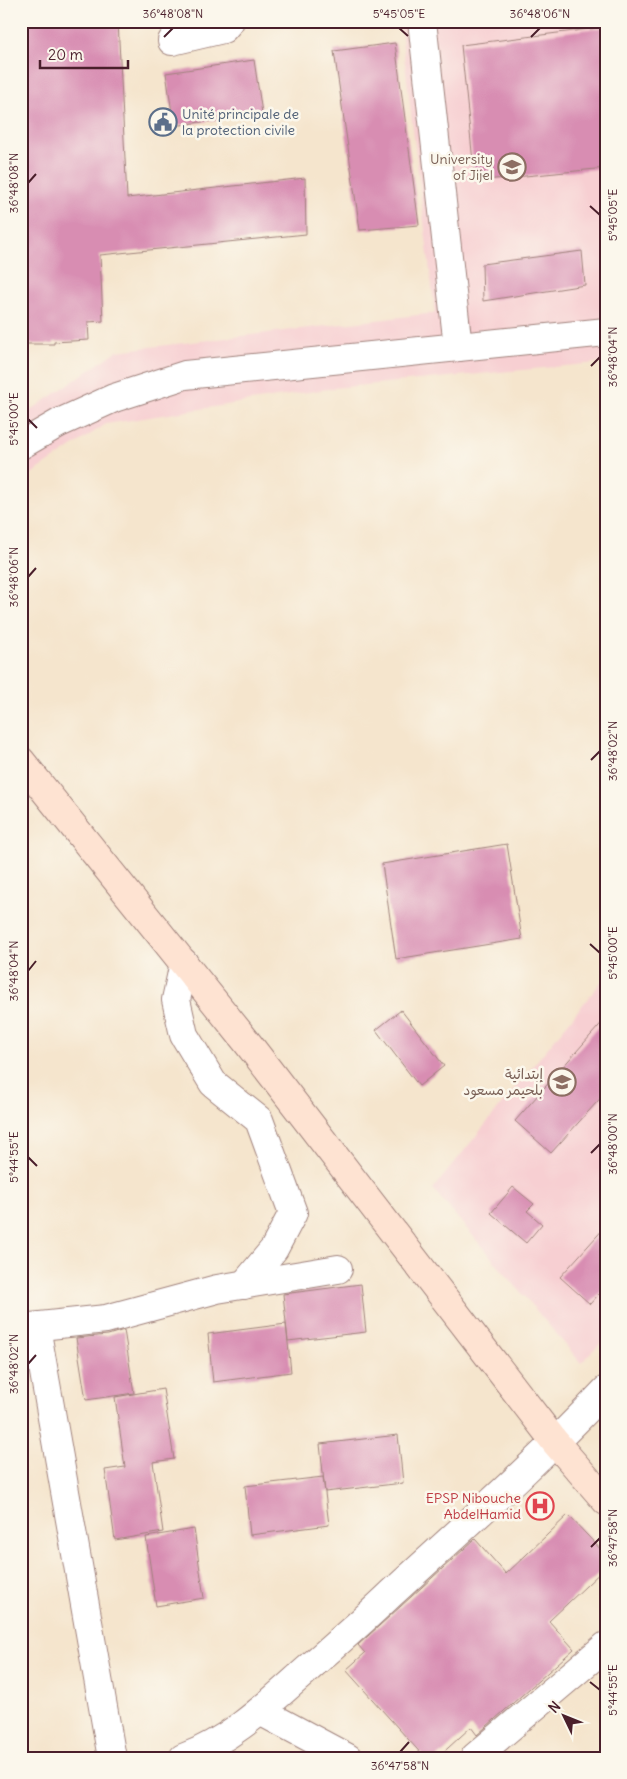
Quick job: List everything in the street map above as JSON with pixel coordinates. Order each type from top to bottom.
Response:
[{"type":"main road","points":[[21,761],[246,1041],[555,1442],[606,1500]]},
{"type":"street","points":[[172,41],[223,29],[230,21]]},
{"type":"street","points":[[422,21],[458,347]]},
{"type":"street","points":[[21,445],[59,423],[114,398],[185,375],[606,332]]},
{"type":"street","points":[[184,963],[176,1000],[184,1035],[213,1083],[259,1120],[293,1213],[274,1250],[244,1285]]},
{"type":"street","points":[[112,1758],[29,1328],[106,1319],[217,1289],[338,1269]]},
{"type":"street","points":[[198,1755],[260,1711],[358,1625],[555,1442],[606,1390]]},
{"type":"street","points":[[475,1756],[602,1655]]},
{"type":"street","points":[[260,1711],[348,1758]]},
{"type":"shaded area","name":"University of Jijel","points":[[400,21],[606,21],[606,362],[334,388],[106,424],[21,481],[21,417],[117,351],[435,313]]},
{"type":"shaded area","name":"إبتدائية بلحيمر مسعود","points":[[606,976],[606,1338],[581,1363],[433,1189]]},
{"type":"building","points":[[21,21],[118,21],[127,198],[305,178],[306,234],[100,255],[103,321],[88,322],[89,340],[54,342],[54,344],[21,344]]},
{"type":"building","points":[[606,27],[606,168],[475,181],[461,45]]},
{"type":"building","points":[[395,43],[419,225],[360,230],[334,51]]},
{"type":"building","points":[[254,60],[262,113],[174,126],[166,73]]},
{"type":"building","points":[[582,251],[585,285],[483,301],[482,264]]},
{"type":"building","points":[[507,844],[522,939],[396,959],[382,864]]},
{"type":"building","points":[[401,1010],[444,1066],[419,1086],[376,1030]]},
{"type":"building","points":[[606,1018],[606,1092],[551,1153],[515,1121]]},
{"type":"building","points":[[513,1187],[534,1204],[527,1211],[542,1224],[526,1243],[491,1213]]},
{"type":"building","points":[[606,1226],[606,1286],[590,1304],[560,1277]]},
{"type":"building","points":[[361,1284],[366,1332],[288,1341],[283,1294]]},
{"type":"building","points":[[286,1324],[291,1372],[213,1382],[208,1334]]},
{"type":"building","points":[[124,1330],[134,1393],[86,1400],[76,1338],[108,1335]]},
{"type":"building","points":[[163,1389],[174,1459],[153,1462],[163,1532],[115,1540],[105,1470],[125,1467],[115,1397]]},
{"type":"building","points":[[398,1435],[403,1483],[325,1492],[320,1444]]},
{"type":"building","points":[[323,1477],[329,1525],[250,1535],[245,1486]]},
{"type":"building","points":[[568,1515],[606,1555],[606,1567],[549,1621],[574,1649],[477,1735],[471,1727],[437,1758],[425,1758],[346,1670],[365,1653],[358,1645],[475,1539],[506,1574]]},
{"type":"building","points":[[194,1529],[204,1598],[156,1606],[146,1537]]},
{"type":"place","name":"Unité principale de la protection civile","points":[[163,122]]},
{"type":"place","name":"University of Jijel","points":[[512,167]]},
{"type":"place","name":"إبتدائية بلحيمر مسعود","points":[[562,1082]]},
{"type":"place","name":"EPSP Nibouche AbdelHamid","points":[[540,1506]]}]
